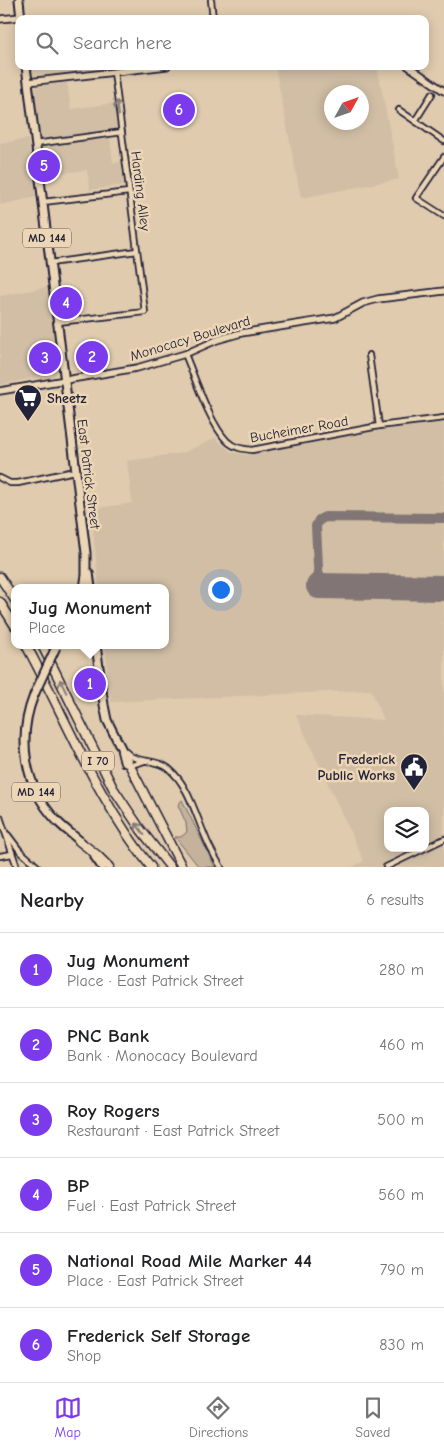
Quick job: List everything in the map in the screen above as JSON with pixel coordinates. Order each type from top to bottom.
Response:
[{"type":"highway","points":[[0,577],[11,594]]},
{"type":"highway","points":[[0,602],[11,620]]},
{"type":"highway","name":"I 70","points":[[28,649],[102,796],[123,830],[151,867]]},
{"type":"highway","name":"I 70","points":[[44,649],[113,788],[140,830],[170,867]]},
{"type":"highway","points":[[130,766],[182,867]]},
{"type":"highway","points":[[79,840],[109,867]]},
{"type":"main road","points":[[18,0],[20,15]]},
{"type":"main road","points":[[0,19],[15,18]]},
{"type":"main road","name":"East Patrick Street","points":[[26,70],[86,553],[85,584]]},
{"type":"main road","points":[[28,82],[132,70]]},
{"type":"main road","points":[[414,70],[444,91]]},
{"type":"main road","name":"Monocacy Boulevard","points":[[0,391],[137,368],[185,354],[241,332],[335,318],[363,303],[378,298],[444,290]]},
{"type":"main road","points":[[86,553],[90,584]]},
{"type":"main road","name":"MD 144","points":[[56,649],[30,705],[25,727],[28,771],[37,793],[50,813],[79,840],[102,867]]},
{"type":"main road","points":[[97,649],[107,720],[130,766]]},
{"type":"street","points":[[211,0],[213,15]]},
{"type":"street","name":"Harding Alley","points":[[58,322],[145,312],[114,72]]},
{"type":"street","points":[[415,121],[432,94]]},
{"type":"street","points":[[399,110],[444,141]]},
{"type":"street","points":[[36,144],[122,132]]},
{"type":"street","points":[[444,157],[416,198],[444,216]]},
{"type":"street","points":[[42,202],[130,192]]},
{"type":"street","points":[[50,262],[137,251]]},
{"type":"street","name":"Bucheimer Road","points":[[185,354],[216,427],[228,442],[239,448],[252,450],[379,426],[444,418]]},
{"type":"street","points":[[369,355],[379,426]]},
{"type":"street","points":[[0,478],[10,483],[18,483],[75,471]]},
{"type":"street","points":[[116,740],[123,763],[130,766],[145,760]]},
{"type":"street","points":[[121,748],[130,757],[152,760],[164,765],[177,777],[184,787],[220,867]]},
{"type":"street","points":[[0,817],[17,867]]},
{"type":"street","points":[[4,830],[20,851],[38,867]]},
{"type":"street","points":[[386,867],[444,839]]},
{"type":"street","points":[[0,856],[12,854]]},
{"type":"shaded area","points":[[276,70],[378,70],[399,179],[301,198]]},
{"type":"shaded area","points":[[67,82],[71,109],[115,103],[119,137],[110,138],[113,163],[121,162],[124,185],[90,190],[87,170],[45,175],[34,90],[37,87]]},
{"type":"shaded area","points":[[28,139],[36,197],[0,205],[0,143]]},
{"type":"shaded area","points":[[48,287],[56,373],[0,385],[0,296]]},
{"type":"shaded area","points":[[444,422],[444,867],[352,867],[364,861],[296,715],[384,720],[371,690],[111,702],[105,649],[169,649],[169,584],[99,584],[91,509],[132,503],[127,461],[183,453],[215,438],[231,452],[247,455],[390,428]]},
{"type":"shaded area","points":[[182,800],[215,867],[199,867],[175,837],[181,837],[187,832],[186,823],[178,805]]},
{"type":"taxiway","points":[[319,586],[316,526],[319,520],[325,517],[444,518]]},
{"type":"runway","points":[[319,586],[444,588]]},
{"type":"place","name":"Frederick Self Storage","points":[[179,110]]},
{"type":"place","name":"National Road Mile Marker 44","points":[[44,166]]},
{"type":"place","name":"BP","points":[[66,303]]},
{"type":"place","name":"PNC Bank","points":[[92,357]]},
{"type":"place","name":"Roy Rogers","points":[[45,358]]},
{"type":"place","name":"Sheetz","points":[[28,422]]},
{"type":"place","name":"Jug Monument","points":[[90,684]]},
{"type":"place","name":"Frederick Public Works","points":[[414,791]]}]
